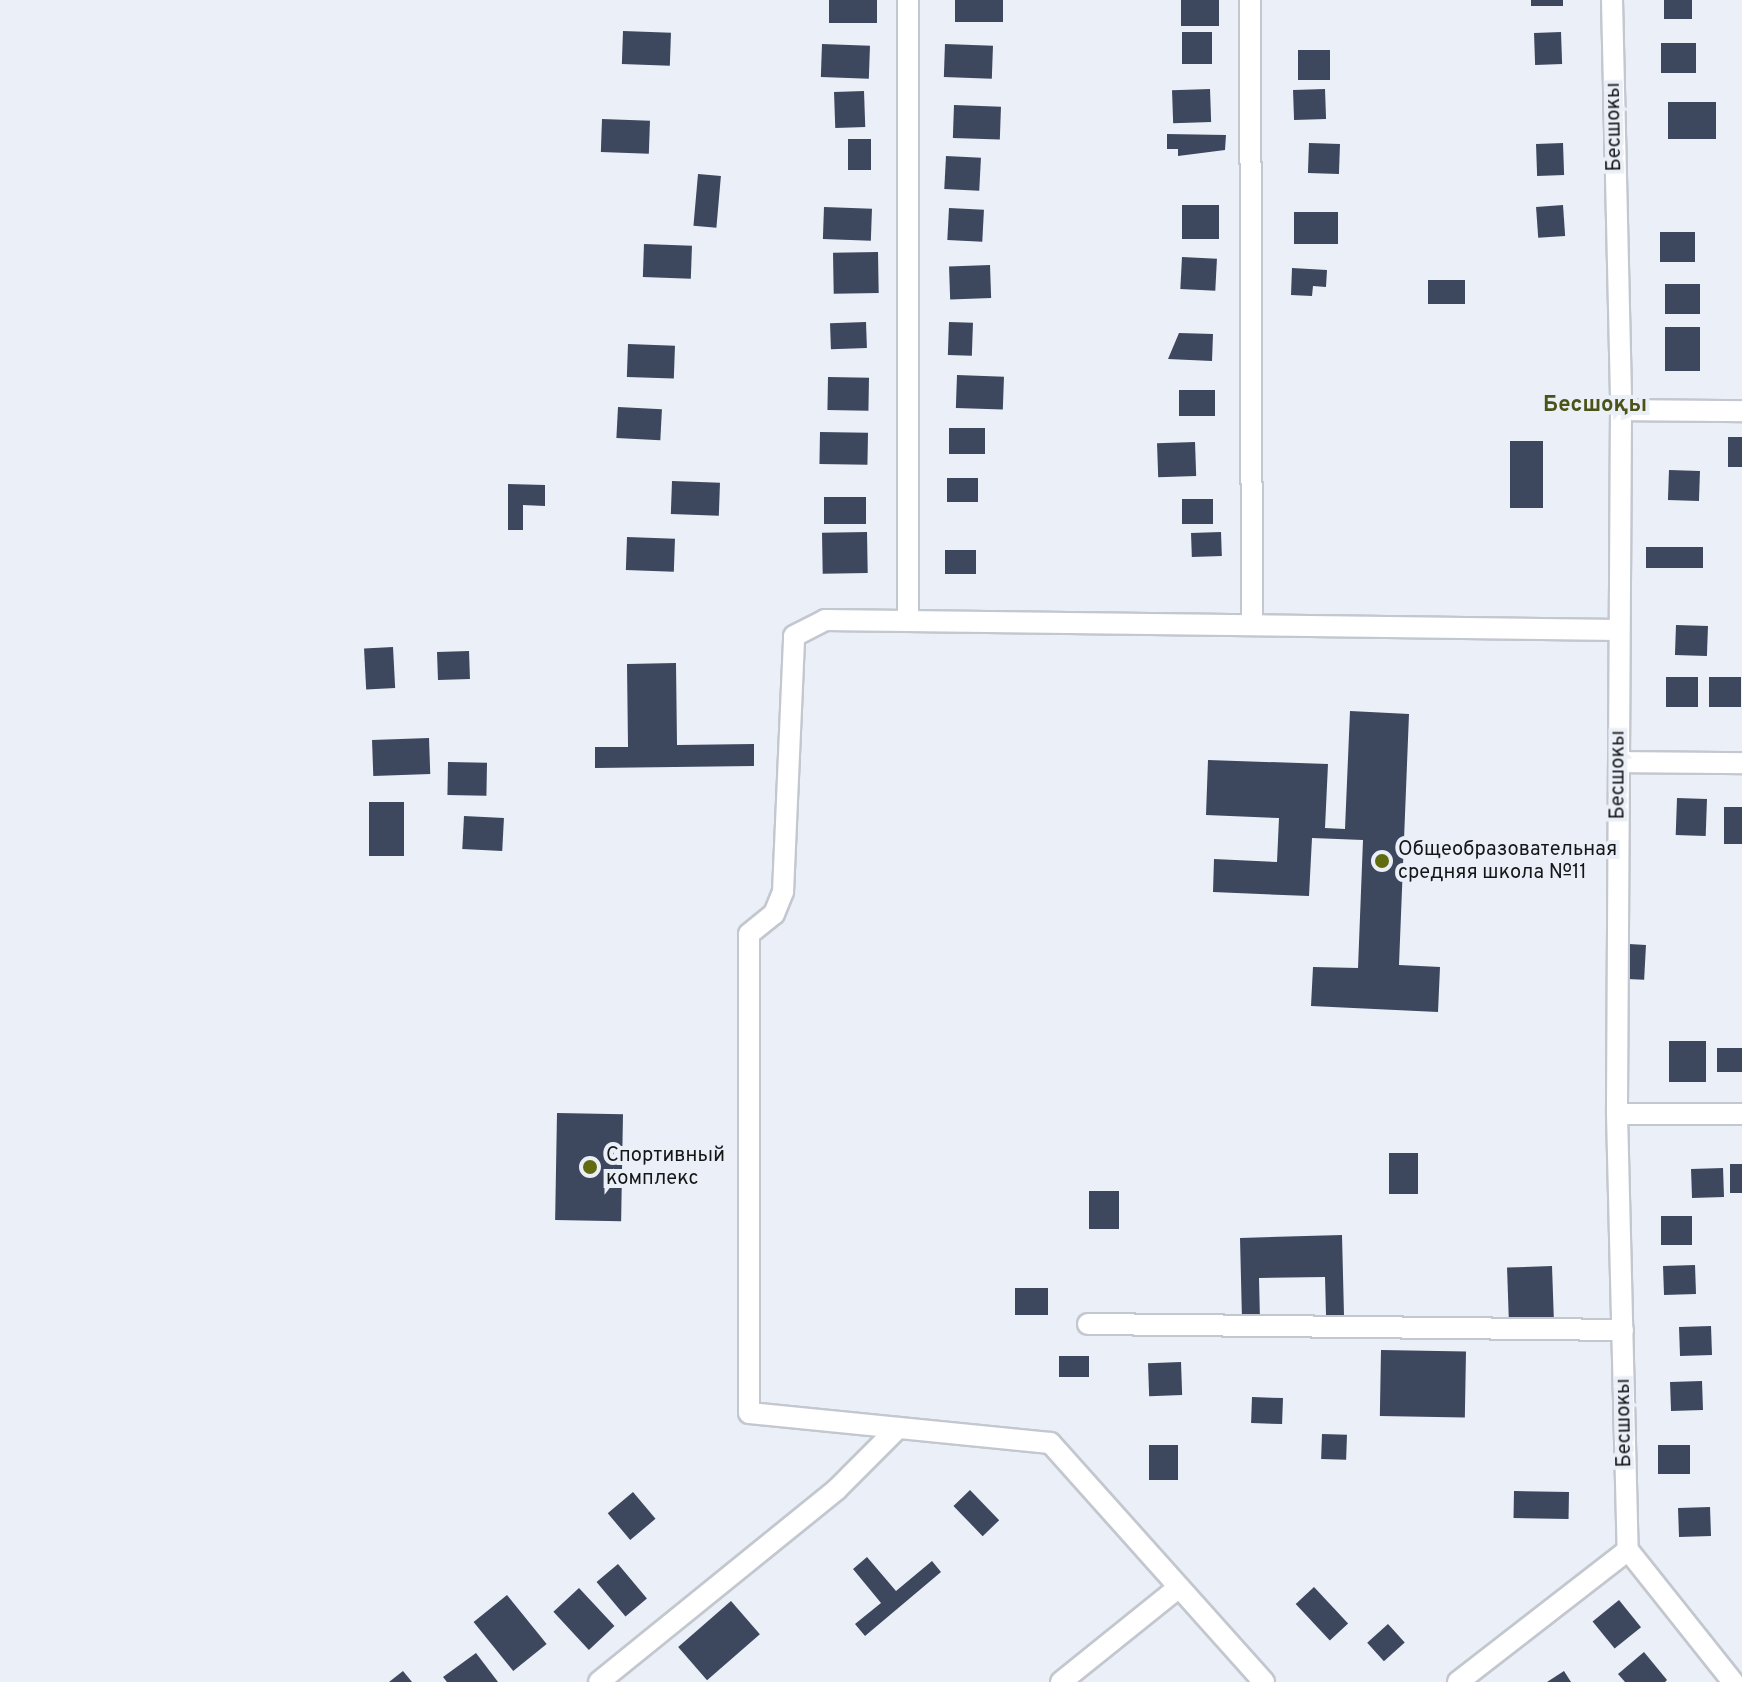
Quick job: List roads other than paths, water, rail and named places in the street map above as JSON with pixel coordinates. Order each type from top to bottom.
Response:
[{"type":"street","points":[[908,0],[908,621]]},
{"type":"street","points":[[1250,0],[1252,625]]},
{"type":"street","name":"Бесшокы","points":[[1612,0],[1621,410],[1617,1114],[1628,1550]]},
{"type":"street","points":[[1621,410],[1742,411]]},
{"type":"street","points":[[1264,1682],[1050,1443],[749,1413],[749,934],[774,914],[783,892],[794,636],[825,620],[1619,630]]},
{"type":"street","points":[[1620,762],[1742,763]]},
{"type":"street","points":[[1617,1114],[1742,1114]]},
{"type":"street","points":[[1088,1324],[1623,1330]]},
{"type":"street","points":[[599,1682],[837,1489],[898,1428]]},
{"type":"street","points":[[1458,1682],[1628,1550],[1733,1682]]},
{"type":"street","points":[[1061,1682],[1179,1587]]},
{"type":"place","name":"Общеобразовательная средняя школа №11","points":[[1382,861]]},
{"type":"place","name":"Спортивный комплекс","points":[[590,1167]]},
{"type":"district","name":"Бесшоқы","points":[[1595,406]]}]
